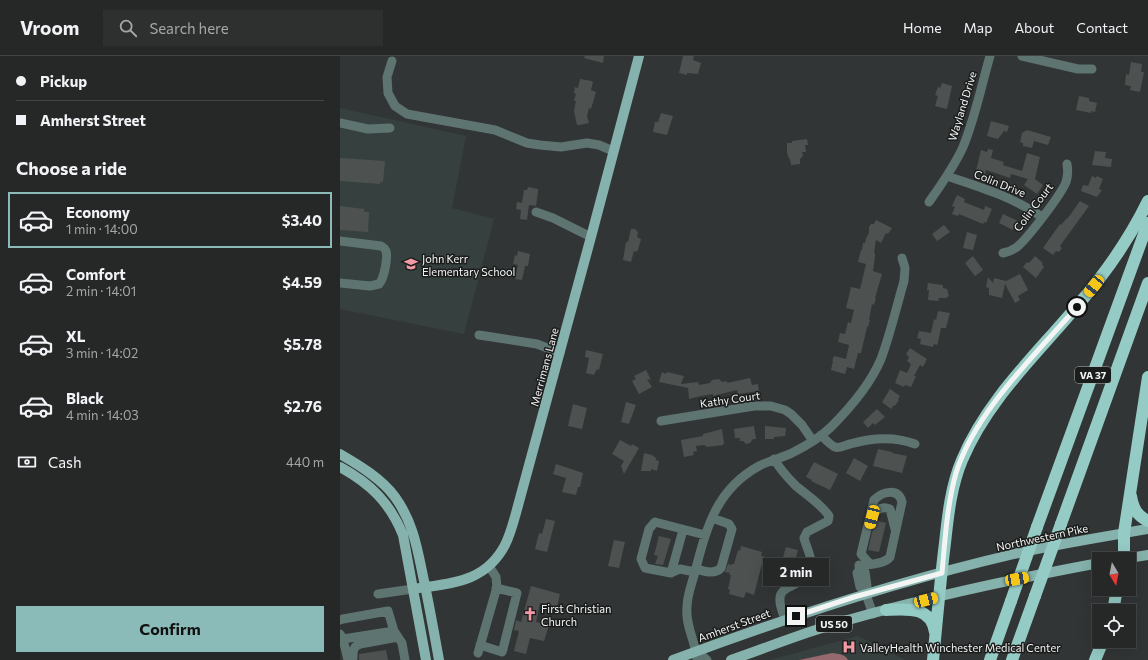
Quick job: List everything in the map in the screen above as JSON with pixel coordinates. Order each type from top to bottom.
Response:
[{"type":"highway","points":[[933,660],[948,518],[956,474],[975,433],[1003,392],[1103,275],[1131,234],[1148,201]]},
{"type":"highway","name":"VA 37","points":[[990,660],[1148,223]]},
{"type":"highway","name":"VA 37","points":[[1012,660],[1148,283]]},
{"type":"highway","points":[[1123,552],[1124,533],[1148,376]]},
{"type":"highway","points":[[1131,484],[1132,503],[1134,509],[1142,518],[1148,521]]},
{"type":"highway","points":[[886,610],[916,610],[926,615],[933,624],[935,638]]},
{"type":"highway","points":[[1095,660],[1100,648]]},
{"type":"main road","name":"Merrimans Lane","points":[[413,589],[450,584],[478,574],[489,566],[501,551],[509,535],[560,353],[638,56]]},
{"type":"main road","points":[[340,454],[353,461],[380,482],[394,496],[404,511],[414,533],[439,660]]},
{"type":"main road","points":[[340,467],[369,487],[383,501],[396,518],[403,535],[426,660]]},
{"type":"main road","name":"Northwestern Pike","points":[[942,573],[1044,548],[1148,529]]},
{"type":"main road","points":[[1136,557],[1148,555]]},
{"type":"main road","name":"US 50","points":[[731,660],[827,626],[886,610],[1004,581],[1092,565]]},
{"type":"main road","name":"Amherst Street","points":[[673,660],[697,656],[785,619],[865,592],[942,573]]},
{"type":"street","name":"Wayland Drive","points":[[929,202],[947,176],[962,149],[990,56]]},
{"type":"street","points":[[1022,56],[1078,69],[1092,69]]},
{"type":"street","points":[[392,61],[387,77],[388,93],[395,106],[407,114],[495,130],[527,143],[561,147],[587,143],[603,146],[614,151]]},
{"type":"street","points":[[340,123],[368,129],[390,128]]},
{"type":"street","name":"Colin Court","points":[[1003,253],[1010,251],[1021,243],[1042,217],[1065,184],[1068,177],[1067,164]]},
{"type":"street","name":"Colin Drive","points":[[947,176],[1016,200],[1042,217]]},
{"type":"street","points":[[536,212],[553,218],[591,237]]},
{"type":"street","points":[[340,242],[381,246],[385,249],[386,253],[383,278],[379,284],[370,286],[340,283]]},
{"type":"street","points":[[707,660],[697,656],[687,622],[686,606],[705,535],[712,518],[721,500],[734,484],[759,466],[790,453],[817,438],[830,428],[868,384],[881,358],[904,280],[905,268],[902,258]]},
{"type":"street","points":[[479,335],[537,344],[560,353]]},
{"type":"street","name":"Kathy Court","points":[[661,421],[754,406],[771,406],[785,410],[817,438],[837,448],[863,441],[883,439],[904,440],[914,444]]},
{"type":"street","points":[[774,460],[783,473],[816,502],[829,516],[828,521],[807,532],[805,535],[804,538],[811,562],[810,569],[808,576],[780,594],[779,599],[785,619]]},
{"type":"street","points":[[860,568],[888,560],[890,557],[902,502],[901,497],[897,494],[890,492],[883,493],[874,500],[861,552],[860,568],[857,573],[860,587],[865,592],[873,614]]},
{"type":"street","points":[[861,552],[865,546],[874,513],[881,508],[890,509],[895,534]]},
{"type":"street","points":[[705,535],[655,522],[649,529],[641,559],[645,568],[671,573],[680,569],[712,572],[718,571],[721,568],[732,529],[729,524],[712,518]]},
{"type":"street","points":[[671,573],[684,530]]},
{"type":"street","points":[[861,552],[870,564]]},
{"type":"street","points":[[489,566],[496,577],[496,588],[479,649],[502,652],[517,593],[496,588]]},
{"type":"street","name":"Merrimans Lane","points":[[388,611],[382,594],[413,589]]},
{"type":"street","points":[[340,620],[388,611],[396,634],[402,643],[405,660]]},
{"type":"street","points":[[350,659],[342,636],[396,634]]},
{"type":"street","points":[[350,659],[355,646],[396,634]]},
{"type":"shaded area","name":"John Kerr Elementary School","points":[[340,108],[466,136],[452,208],[494,219],[464,334],[340,309]]},
{"type":"shaded area","name":"ValleyHealth Winchester Medical Center","points":[[858,636],[905,660],[770,660]]},
{"type":"shaded area","points":[[832,653],[843,655],[848,660],[799,660]]},
{"type":"building","points":[[585,56],[604,56],[603,63],[584,58]]},
{"type":"building","points":[[683,56],[694,56],[693,60],[701,63],[698,74],[687,73],[687,75],[679,73]]},
{"type":"building","points":[[1131,62],[1142,64],[1141,72],[1144,72],[1140,92],[1130,90],[1131,86],[1125,85],[1126,74],[1129,75]]},
{"type":"building","points":[[580,79],[592,81],[591,90],[596,92],[591,109],[589,108],[587,116],[589,123],[577,125],[574,111],[576,94],[574,93],[575,87],[578,88]]},
{"type":"building","points":[[942,83],[952,86],[947,109],[935,106],[938,96],[935,95],[938,87],[940,88]]},
{"type":"building","points":[[1079,96],[1089,98],[1089,101],[1097,103],[1095,112],[1091,111],[1091,113],[1076,110]]},
{"type":"building","points":[[661,113],[673,116],[667,135],[653,132],[655,122],[658,122]]},
{"type":"building","points":[[991,121],[1009,126],[1007,132],[1004,131],[998,139],[987,136]]},
{"type":"building","points":[[1027,130],[1051,137],[1048,145],[1034,141],[1032,148],[1023,146],[1023,143],[1020,142],[1022,133]]},
{"type":"building","points":[[807,139],[808,145],[805,145],[806,152],[802,152],[803,156],[800,159],[800,164],[791,165],[787,153],[787,143]]},
{"type":"building","points":[[988,149],[993,150],[991,158],[1004,162],[1003,165],[1022,171],[1027,153],[1040,157],[1035,179],[1043,185],[1037,194],[1024,185],[1028,179],[1011,174],[1010,178],[986,170],[985,174],[976,171],[981,150],[987,152]]},
{"type":"building","points":[[1095,151],[1106,152],[1105,158],[1112,159],[1111,167],[1092,165]]},
{"type":"building","points":[[340,158],[385,161],[383,182],[380,182],[380,184],[340,181]]},
{"type":"building","points":[[1092,176],[1096,178],[1097,176],[1103,179],[1099,189],[1102,190],[1097,197],[1081,191],[1083,185],[1088,186]]},
{"type":"building","points":[[528,187],[538,189],[538,192],[536,206],[529,205],[527,220],[520,219],[521,210],[516,209],[517,202],[522,203],[524,190],[527,190]]},
{"type":"building","points":[[957,195],[965,199],[964,202],[984,210],[985,206],[992,209],[986,223],[984,222],[983,224],[959,214],[958,216],[952,214],[955,207],[952,206]]},
{"type":"building","points":[[1080,201],[1089,206],[1060,246],[1062,248],[1059,252],[1056,251],[1053,255],[1043,248],[1060,224],[1061,225],[1068,218]]},
{"type":"building","points":[[340,206],[364,209],[364,212],[369,212],[368,232],[340,230]]},
{"type":"building","points":[[1003,214],[1018,221],[1013,230],[999,223]]},
{"type":"building","points":[[876,220],[892,228],[888,234],[886,233],[881,243],[876,240],[873,271],[882,274],[874,305],[872,304],[870,320],[861,353],[858,353],[854,369],[847,367],[845,374],[831,370],[832,361],[834,356],[846,359],[849,345],[838,342],[840,333],[845,334],[848,322],[851,323],[854,310],[846,308],[851,287],[860,289],[866,264],[858,262],[863,243],[865,243],[869,233],[869,227],[871,224],[874,224]]},
{"type":"building","points":[[944,225],[950,232],[937,241],[932,234]]},
{"type":"building","points":[[631,229],[635,229],[638,232],[637,237],[641,239],[638,250],[636,252],[634,251],[631,262],[623,260],[626,242],[628,242]]},
{"type":"building","points":[[967,232],[977,235],[973,250],[963,248]]},
{"type":"building","points":[[518,251],[530,254],[528,266],[525,266],[522,280],[515,279],[518,265],[513,264],[515,255],[517,256]]},
{"type":"building","points":[[973,256],[983,270],[975,276],[965,263]]},
{"type":"building","points":[[1035,256],[1043,263],[1042,264],[1044,267],[1036,278],[1023,267]]},
{"type":"building","points":[[1020,274],[1028,290],[1018,296],[1020,300],[1015,303],[1005,284],[1002,298],[989,295],[989,288],[986,287],[988,277],[993,283],[994,278],[1006,281]]},
{"type":"building","points":[[928,283],[943,285],[943,288],[947,289],[949,296],[946,298],[939,298],[938,301],[928,300]]},
{"type":"building","points":[[938,311],[950,313],[946,328],[941,328],[937,345],[934,344],[933,347],[920,344],[921,339],[917,338],[919,331],[931,333],[934,319],[936,320]]},
{"type":"building","points":[[910,348],[927,359],[923,367],[920,365],[914,376],[916,376],[911,387],[905,385],[904,387],[895,383],[900,370],[907,373],[911,364],[907,361],[909,357],[906,354]]},
{"type":"building","points":[[586,350],[603,354],[599,370],[597,369],[594,375],[586,373],[589,358],[585,357]]},
{"type":"building","points":[[646,370],[651,380],[647,379],[652,387],[639,394],[632,381],[636,379],[634,376]]},
{"type":"building","points":[[662,372],[666,374],[667,372],[684,376],[681,384],[698,382],[699,385],[710,383],[712,380],[719,379],[722,382],[727,381],[727,383],[750,378],[752,385],[758,384],[759,391],[738,394],[737,390],[713,396],[713,394],[689,399],[688,388],[659,382]]},
{"type":"building","points":[[890,389],[900,396],[895,406],[894,405],[891,409],[882,402]]},
{"type":"building","points":[[626,402],[636,405],[629,424],[621,422]]},
{"type":"building","points":[[573,404],[587,408],[582,429],[568,426]]},
{"type":"building","points":[[877,409],[885,417],[875,425],[873,423],[868,428],[863,422]]},
{"type":"building","points":[[754,426],[756,439],[753,439],[750,443],[746,444],[743,441],[740,441],[740,438],[735,438],[734,429]]},
{"type":"building","points":[[765,426],[786,428],[785,436],[774,437],[774,439],[765,439]]},
{"type":"building","points":[[722,429],[723,445],[707,447],[704,445],[696,446],[697,451],[693,452],[694,455],[684,457],[681,440],[703,436],[703,434]]},
{"type":"building","points":[[620,440],[631,446],[632,444],[639,448],[624,474],[621,466],[624,461],[612,454]]},
{"type":"building","points":[[878,449],[907,456],[902,473],[873,466]]},
{"type":"building","points":[[644,453],[652,455],[659,461],[657,471],[651,469],[651,471],[641,471]]},
{"type":"building","points":[[854,458],[868,466],[860,481],[846,473]]},
{"type":"building","points":[[814,462],[838,474],[830,490],[806,477]]},
{"type":"building","points":[[556,464],[583,473],[580,487],[578,487],[576,495],[562,492],[566,478],[553,474]]},
{"type":"building","points":[[546,519],[555,521],[547,552],[535,549],[539,533],[542,534]]},
{"type":"building","points":[[878,521],[886,523],[879,552],[868,550],[874,524]]},
{"type":"building","points":[[659,536],[671,539],[663,565],[655,564],[658,556],[654,555]]},
{"type":"building","points":[[614,540],[625,542],[619,568],[608,566]]},
{"type":"building","points":[[741,546],[762,552],[761,556],[764,556],[754,595],[746,592],[744,598],[729,594],[730,590],[728,589],[731,575],[729,575],[730,573],[725,572],[728,564],[734,564],[738,550],[740,551]]},
{"type":"building","points":[[786,547],[798,550],[795,561],[802,564],[801,566],[803,567],[802,572],[799,575],[779,571]]},
{"type":"building","name":"First Christian Church","points":[[531,586],[560,594],[557,607],[540,603],[536,622],[549,625],[544,641],[530,638],[526,654],[514,651],[519,631],[514,630],[516,620],[521,622]]},
{"type":"building","points":[[386,650],[388,660],[359,660],[359,654]]},
{"type":"place","name":"John Kerr Elementary School","points":[[411,264]]},
{"type":"place","name":"First Christian Church","points":[[530,614]]},
{"type":"place","name":"ValleyHealth Winchester Medical Center","points":[[849,647]]},
{"type":"route","points":[[796,616],[854,597],[942,573],[948,518],[956,474],[975,433],[991,407],[1003,392],[1077,307]]}]
